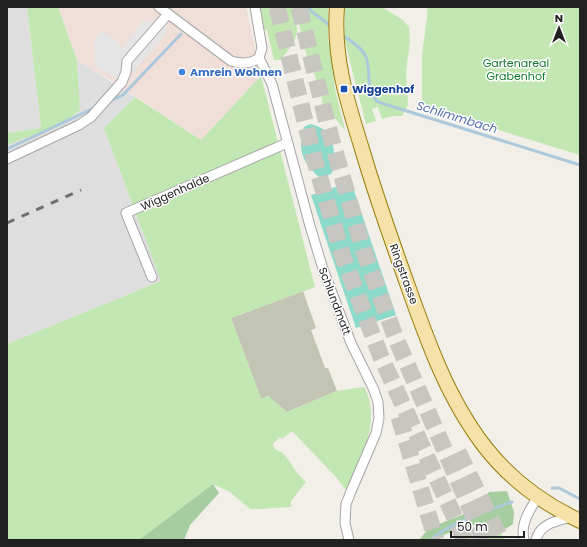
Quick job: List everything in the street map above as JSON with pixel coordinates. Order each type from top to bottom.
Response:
[{"type":"main road","name":"Ringstrasse","points":[[337,12],[336,42],[347,102],[377,199],[440,370],[454,399],[481,442],[500,464],[520,483],[538,496]]},
{"type":"main road","points":[[538,496],[576,519]]},
{"type":"street","points":[[159,7],[231,61],[246,63],[255,61],[259,58],[262,48],[255,7]]},
{"type":"street","points":[[7,159],[79,125],[91,117],[122,82],[126,72],[127,61],[168,14]]},
{"type":"street","name":"Schlundmatt","points":[[259,58],[272,84],[287,143],[323,269],[351,343],[374,390],[378,402],[379,418],[376,433],[346,504],[345,523],[349,540]]},
{"type":"street","name":"Wiggenhalde","points":[[152,277],[126,213],[287,143]]},
{"type":"street","points":[[524,540],[522,532],[526,517],[538,496]]},
{"type":"street","points":[[536,540],[537,534],[542,528],[554,522],[576,519]]},
{"type":"shaded area","points":[[7,7],[27,7],[41,128],[7,133]]},
{"type":"shaded area","points":[[58,7],[246,7],[261,76],[201,140],[112,81],[77,60]]},
{"type":"shaded area","points":[[144,20],[152,23],[155,20],[166,25],[166,34],[133,72],[117,79],[95,66],[94,41],[101,31],[116,40],[121,48]]},
{"type":"shaded area","points":[[77,60],[135,97],[104,128],[161,281],[7,344],[7,145],[62,124],[80,110]]},
{"type":"shaded area","points":[[310,124],[325,131],[332,142],[334,157],[332,173],[327,176],[319,177],[311,169],[303,156],[301,146],[302,132],[304,127]]},
{"type":"shaded area","points":[[351,182],[396,315],[356,328],[311,195]]},
{"type":"shaded area","points":[[303,291],[316,328],[311,330],[325,368],[328,368],[337,391],[287,412],[268,396],[261,399],[231,318]]},
{"type":"green space","points":[[27,7],[58,7],[77,60],[80,110],[62,124],[7,145],[7,133],[41,128]]},
{"type":"green space","points":[[260,7],[292,7],[297,26],[296,38],[280,60],[274,60],[267,30],[264,29]]},
{"type":"green space","points":[[295,7],[328,7],[328,42],[335,89],[345,130],[322,103],[321,90],[307,57]]},
{"type":"green space","points":[[345,7],[382,7],[403,20],[409,27],[410,41],[406,72],[408,105],[402,116],[393,116],[382,119],[378,107],[372,109],[376,121],[366,124],[345,42]]},
{"type":"green space","name":"Gartenareal Grabenhof","points":[[423,7],[580,7],[580,155],[420,106],[422,100],[422,55],[428,9]]},
{"type":"green space","points":[[261,76],[315,287],[231,318],[261,399],[268,396],[287,412],[337,391],[364,387],[369,399],[371,412],[368,438],[364,452],[348,489],[345,489],[336,477],[292,431],[282,439],[280,437],[273,444],[276,450],[282,452],[297,473],[306,482],[291,501],[291,507],[250,509],[230,492],[213,484],[139,540],[7,540],[7,344],[161,281],[104,128],[135,97],[201,140]]},
{"type":"green space","points":[[213,484],[219,493],[190,525],[184,540],[139,540]]},
{"type":"green space","points":[[507,491],[514,512],[513,524],[505,529],[499,518],[448,533],[436,540],[419,540],[429,528],[479,508],[489,492]]},
{"type":"green space","points":[[493,521],[505,540],[450,540],[475,535]]},
{"type":"waterway","name":"Schlimmbach","points":[[309,7],[311,11],[332,27]]},
{"type":"waterway","points":[[110,101],[123,95],[181,34]]},
{"type":"waterway","name":"Schlimmbach","points":[[341,34],[355,44],[364,53],[368,63],[371,91],[378,102],[580,165]]},
{"type":"waterway","points":[[7,149],[94,108]]},
{"type":"waterway","points":[[552,488],[559,488],[580,499]]},
{"type":"waterway","points":[[431,540],[437,534],[457,523],[512,502]]},
{"type":"tunnel","points":[[277,7],[314,158],[342,254],[381,357],[465,540]]},
{"type":"tunnel","points":[[299,7],[328,127],[363,249],[396,339],[484,540]]},
{"type":"tunnel","points":[[399,417],[436,540]]},
{"type":"tunnel","points":[[458,452],[501,540]]},
{"type":"railway","points":[[7,223],[81,190]]},
{"type":"place","name":"Amrein Wohnen","points":[[182,72]]},
{"type":"place","name":"Wiggenhof","points":[[344,89]]}]
